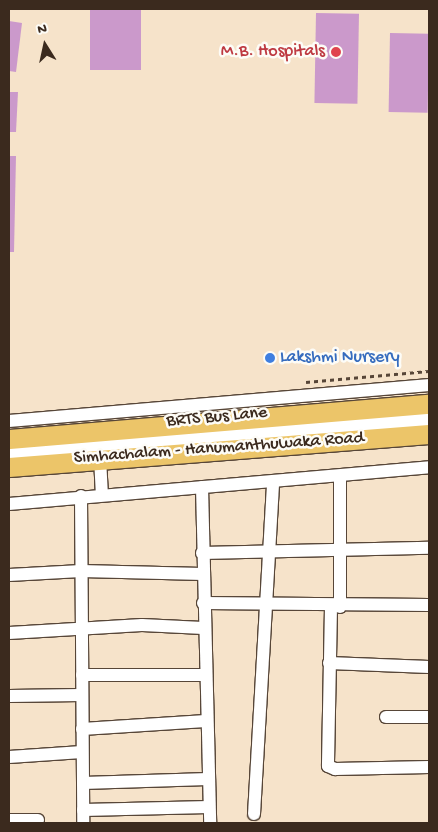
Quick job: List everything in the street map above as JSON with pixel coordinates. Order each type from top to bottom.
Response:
[{"type":"main road","name":"Simhachalam - Hanumanthuwaka Road","points":[[9,439],[429,404]]},
{"type":"main road","name":"Simhachalam - Hanumanthuwaka Road","points":[[9,468],[100,458],[429,434]]},
{"type":"street","points":[[9,421],[429,385]]},
{"type":"street","name":"BRTS Bus Lane","points":[[9,455],[429,420]]},
{"type":"street","points":[[100,458],[102,495]]},
{"type":"street","points":[[9,504],[81,496],[429,468]]},
{"type":"street","points":[[340,476],[340,551],[330,663],[330,769],[429,768]]},
{"type":"street","points":[[254,814],[273,482]]},
{"type":"street","points":[[202,487],[203,628],[210,823]]},
{"type":"street","points":[[81,496],[83,817],[209,807]]},
{"type":"street","points":[[202,553],[429,548]]},
{"type":"street","points":[[9,576],[81,571],[203,574]]},
{"type":"street","points":[[203,603],[267,607],[429,605]]},
{"type":"street","points":[[9,632],[81,627],[203,628]]},
{"type":"street","points":[[330,663],[429,667]]},
{"type":"street","points":[[82,676],[205,675]]},
{"type":"street","points":[[9,696],[81,695]]},
{"type":"street","points":[[386,717],[429,717]]},
{"type":"street","points":[[82,729],[206,720]]},
{"type":"street","points":[[9,757],[82,752]]},
{"type":"street","points":[[83,783],[208,779]]},
{"type":"street","points":[[9,820],[38,820]]},
{"type":"building","points":[[90,9],[141,9],[141,70],[90,70]]},
{"type":"building","points":[[316,13],[359,14],[357,104],[314,103]]},
{"type":"building","points":[[9,21],[22,23],[16,72],[9,71]]},
{"type":"building","points":[[390,33],[429,34],[428,113],[389,112]]},
{"type":"building","points":[[9,92],[18,92],[16,132],[9,132]]},
{"type":"building","points":[[9,156],[16,156],[14,252],[9,252]]},
{"type":"place","name":"M.B. Hospitals","points":[[336,52]]},
{"type":"place","name":"Lakshmi Nursery","points":[[270,358]]}]
